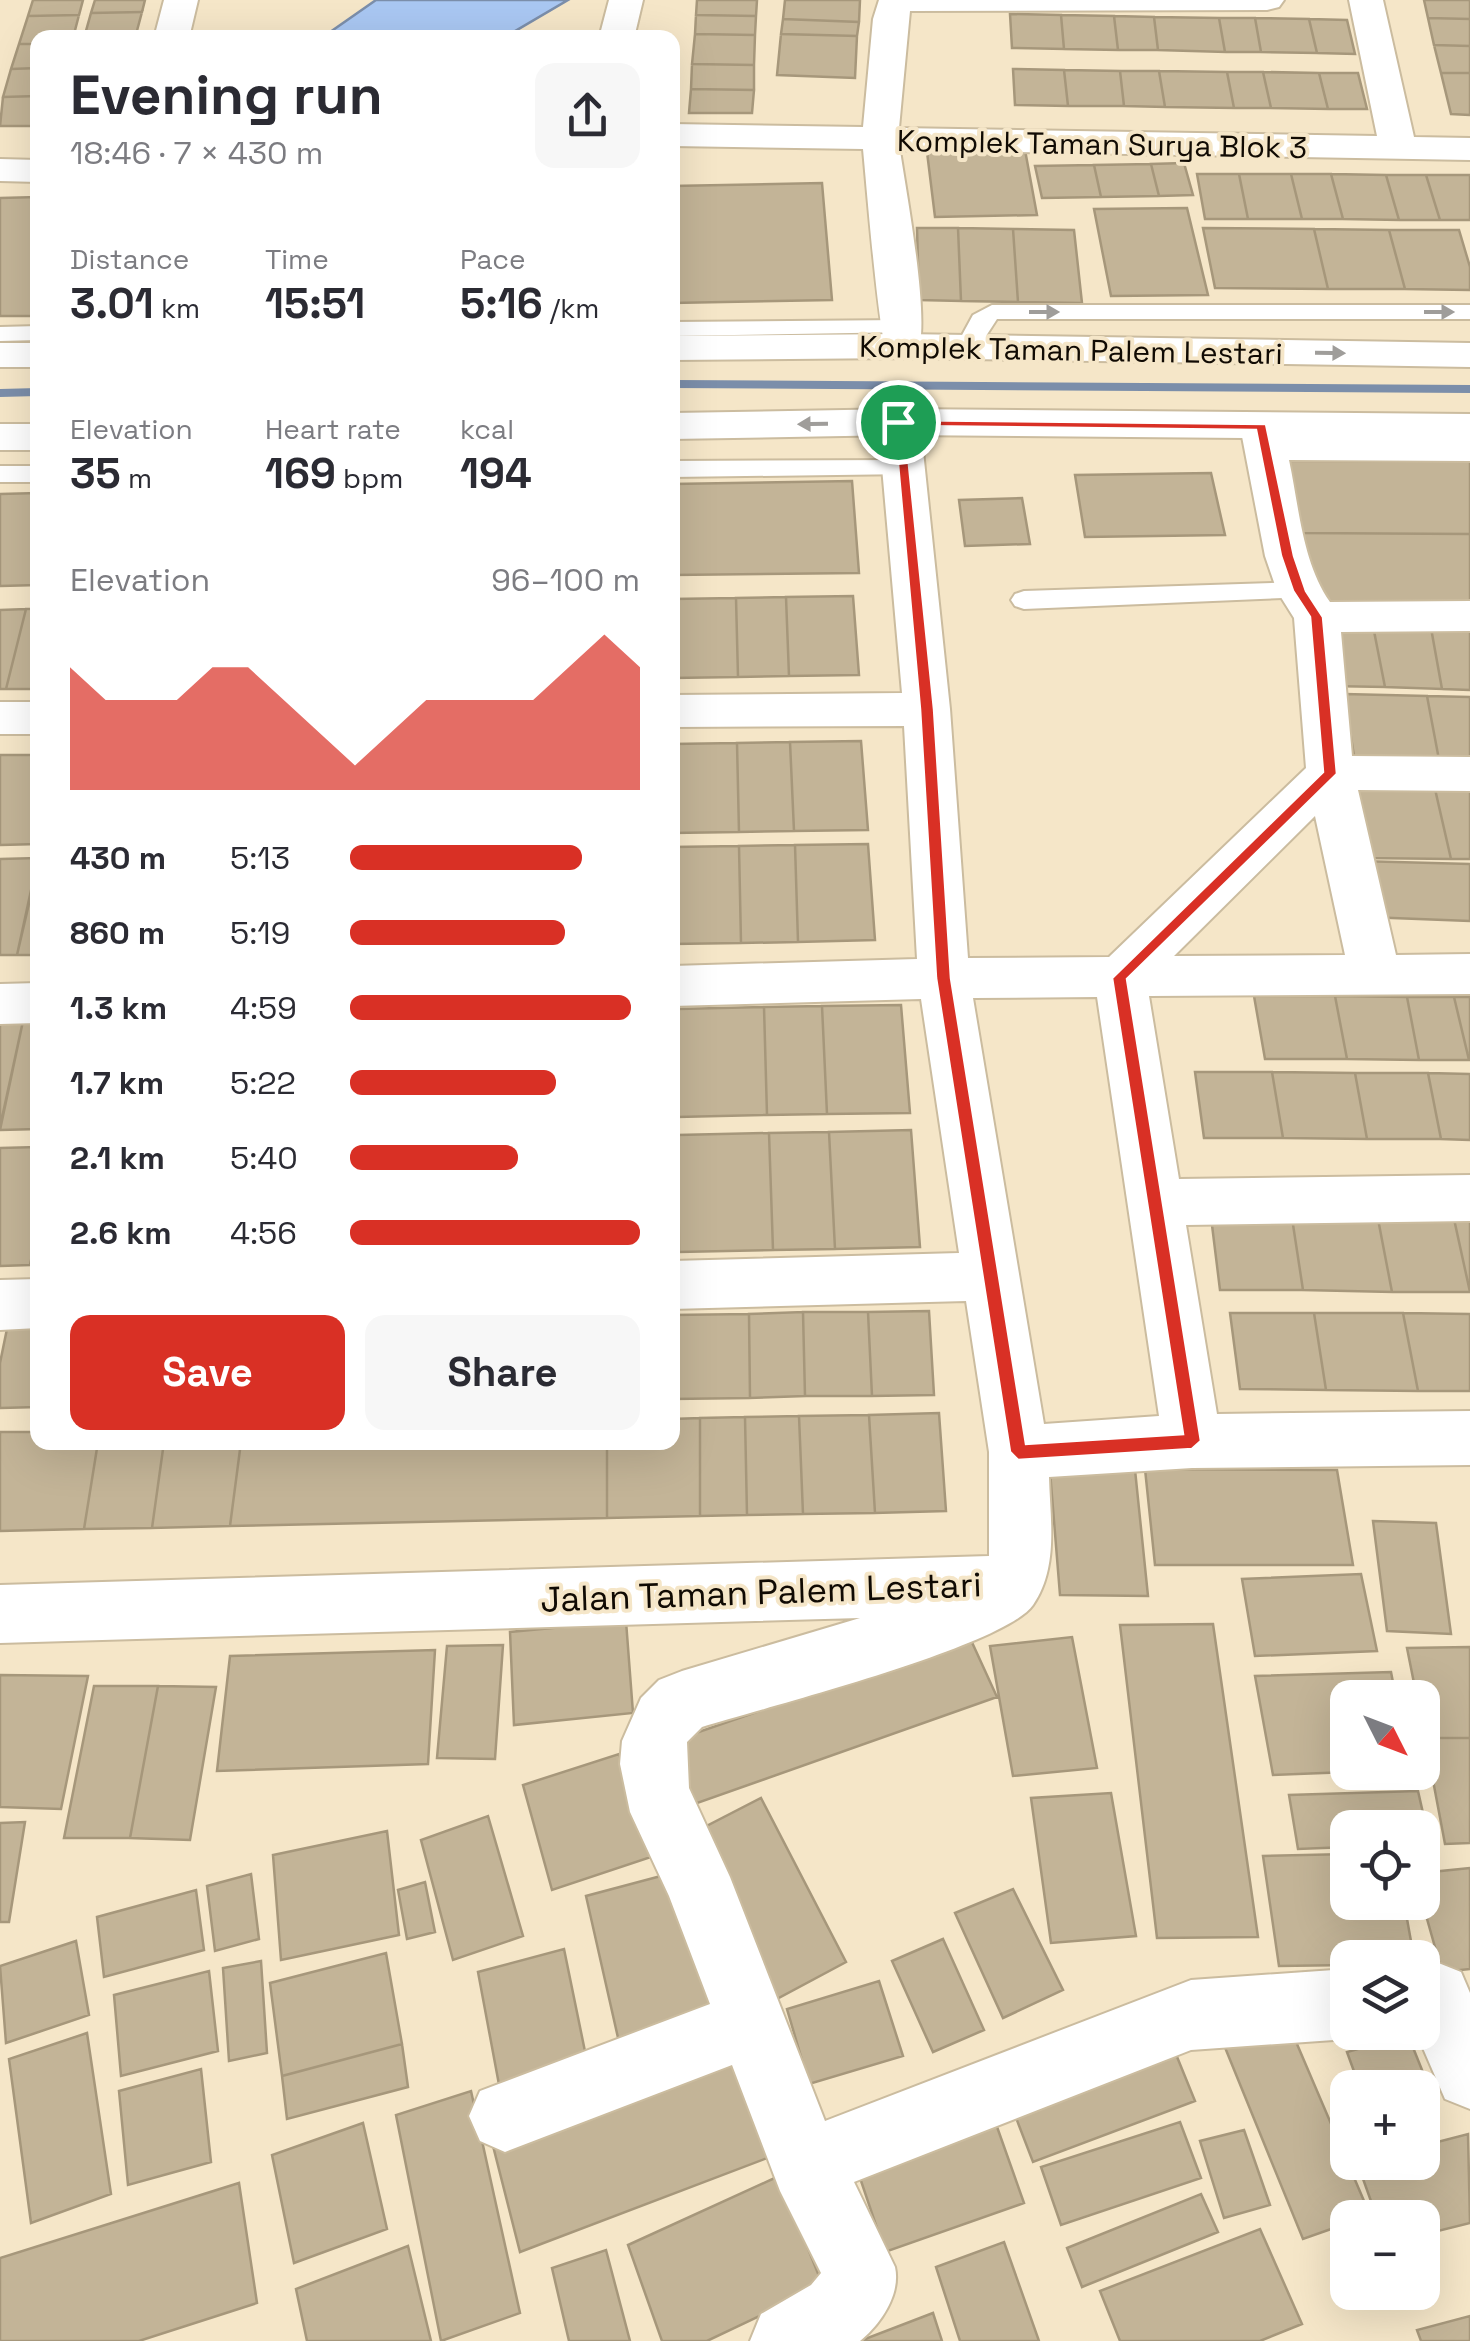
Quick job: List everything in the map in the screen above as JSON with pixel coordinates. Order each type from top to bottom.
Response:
[{"type":"street","points":[[173,30],[181,0]]},
{"type":"street","points":[[618,30],[626,0]]},
{"type":"street","points":[[680,136],[880,141],[890,18],[895,0],[1267,0]]},
{"type":"street","points":[[1366,0],[1398,148]]},
{"type":"street","name":"Komplek Taman Surya Blok 3","points":[[903,337],[880,141],[1470,148]]},
{"type":"street","points":[[680,165],[738,166]]},
{"type":"street","points":[[0,170],[30,170]]},
{"type":"street","name":"Komplek Taman Palem Lestari","points":[[680,348],[903,337],[966,348],[1470,355]]},
{"type":"street","points":[[0,355],[30,355]]},
{"type":"street","points":[[680,427],[901,445],[1470,427]]},
{"type":"street","points":[[1263,436],[1470,448]]},
{"type":"street","points":[[1263,436],[1287,556],[1308,604],[1330,774],[1374,975]]},
{"type":"street","points":[[0,437],[30,437]]},
{"type":"street","name":"Jalan Taman Palem Lestari","points":[[0,1614],[1011,1584],[1020,1562],[1018,1452],[944,978],[927,709],[901,445]]},
{"type":"street","points":[[1308,604],[1470,616]]},
{"type":"street","points":[[680,711],[927,709]]},
{"type":"street","points":[[0,718],[30,718]]},
{"type":"street","points":[[1120,978],[1330,774],[1470,774]]},
{"type":"street","points":[[680,986],[944,978],[1470,974]]},
{"type":"street","points":[[1120,978],[1192,1441]]},
{"type":"street","points":[[0,1004],[30,1003]]},
{"type":"street","points":[[1157,1202],[1470,1198]]},
{"type":"street","points":[[680,1285],[989,1276]]},
{"type":"street","points":[[0,1304],[30,1304]]},
{"type":"street","points":[[1018,1452],[1192,1441],[1470,1438]]},
{"type":"street","points":[[788,2341],[838,2312],[861,2282],[858,2268],[806,2165],[696,1877],[672,1836],[660,1805],[652,1744],[664,1718],[682,1702],[965,1616],[992,1602],[1011,1584]]},
{"type":"street","points":[[1443,1997],[1470,2074]]},
{"type":"street","points":[[806,2165],[1191,2015],[1330,2005]]},
{"type":"street","points":[[505,2116],[754,2022]]},
{"type":"lane","points":[[966,348],[981,320],[992,312],[1470,312]]},
{"type":"lane","points":[[680,329],[903,337]]},
{"type":"lane","points":[[0,334],[30,333]]},
{"type":"lane","points":[[680,468],[901,445]]},
{"type":"lane","points":[[0,474],[30,474]]},
{"type":"lane","points":[[1024,600],[1308,604]]},
{"type":"water","points":[[376,0],[568,0],[517,30],[333,30]]},
{"type":"building","points":[[33,0],[83,0],[79,15],[28,16]]},
{"type":"building","points":[[95,0],[145,0],[142,12],[91,13]]},
{"type":"building","points":[[697,0],[757,0],[756,16],[696,15]]},
{"type":"building","points":[[785,0],[860,0],[859,22],[783,19]]},
{"type":"building","points":[[1424,0],[1470,0],[1470,19],[1428,18]]},
{"type":"building","points":[[142,12],[137,30],[86,30],[91,13]]},
{"type":"building","points":[[1010,14],[1061,15],[1064,49],[1012,48]]},
{"type":"building","points":[[79,15],[75,30],[30,30],[30,44],[19,44],[28,16]]},
{"type":"building","points":[[696,15],[756,16],[755,35],[695,34]]},
{"type":"building","points":[[1061,15],[1114,16],[1118,50],[1064,49]]},
{"type":"building","points":[[1114,16],[1154,17],[1158,50],[1118,50]]},
{"type":"building","points":[[1154,17],[1219,18],[1225,52],[1158,50]]},
{"type":"building","points":[[1219,18],[1255,18],[1261,52],[1225,52]]},
{"type":"building","points":[[1255,18],[1309,19],[1317,53],[1261,52]]},
{"type":"building","points":[[1428,18],[1470,19],[1470,46],[1434,45]]},
{"type":"building","points":[[783,19],[859,22],[857,36],[781,34]]},
{"type":"building","points":[[1309,19],[1347,20],[1355,54],[1317,53]]},
{"type":"building","points":[[695,34],[755,35],[754,65],[692,64]]},
{"type":"building","points":[[781,34],[857,36],[855,78],[777,75]]},
{"type":"building","points":[[19,44],[30,44],[30,68],[11,69]]},
{"type":"building","points":[[1434,45],[1470,46],[1470,73],[1441,73]]},
{"type":"building","points":[[692,64],[754,65],[754,90],[691,89]]},
{"type":"building","points":[[30,68],[30,96],[3,97],[11,69]]},
{"type":"building","points":[[1013,69],[1064,70],[1068,106],[1015,105]]},
{"type":"building","points":[[1064,70],[1120,71],[1124,106],[1068,106]]},
{"type":"building","points":[[1120,71],[1159,71],[1165,107],[1124,106]]},
{"type":"building","points":[[1159,71],[1227,72],[1234,108],[1165,107]]},
{"type":"building","points":[[1227,72],[1263,72],[1271,108],[1234,108]]},
{"type":"building","points":[[1263,72],[1319,73],[1328,109],[1271,108]]},
{"type":"building","points":[[1319,73],[1358,73],[1367,109],[1328,109]]},
{"type":"building","points":[[1441,73],[1470,73],[1470,115],[1451,114]]},
{"type":"building","points":[[691,89],[754,90],[752,113],[689,113]]},
{"type":"building","points":[[30,96],[30,126],[0,126],[3,97]]},
{"type":"building","points":[[1025,150],[1037,215],[935,217],[927,152]]},
{"type":"building","points":[[1184,163],[1193,195],[1159,196],[1151,164]]},
{"type":"building","points":[[1151,164],[1159,196],[1101,197],[1094,165]]},
{"type":"building","points":[[1094,165],[1101,197],[1042,198],[1035,166]]},
{"type":"building","points":[[1197,174],[1239,174],[1248,219],[1205,219]]},
{"type":"building","points":[[1239,174],[1291,174],[1302,219],[1248,219]]},
{"type":"building","points":[[1291,174],[1331,174],[1343,219],[1302,219]]},
{"type":"building","points":[[1331,174],[1386,175],[1399,220],[1343,219]]},
{"type":"building","points":[[1386,175],[1426,175],[1440,220],[1399,220]]},
{"type":"building","points":[[1426,175],[1470,175],[1470,220],[1440,220]]},
{"type":"building","points":[[822,183],[832,300],[680,303],[680,186]]},
{"type":"building","points":[[30,197],[30,316],[0,316],[0,198]]},
{"type":"building","points":[[1187,208],[1208,295],[1111,296],[1094,209]]},
{"type":"building","points":[[917,228],[958,228],[961,301],[919,300]]},
{"type":"building","points":[[958,228],[1013,229],[1018,302],[961,301]]},
{"type":"building","points":[[1203,228],[1314,229],[1328,289],[1215,288]]},
{"type":"building","points":[[1013,229],[1074,230],[1082,303],[1018,302]]},
{"type":"building","points":[[1314,229],[1389,230],[1405,289],[1328,289]]},
{"type":"building","points":[[1389,230],[1459,230],[1470,267],[1470,290],[1405,289]]},
{"type":"building","points":[[1284,461],[1470,461],[1470,534],[1299,533]]},
{"type":"building","points":[[1211,473],[1225,535],[1085,537],[1075,475]]},
{"type":"building","points":[[852,481],[859,573],[680,575],[680,484]]},
{"type":"building","points":[[30,493],[30,585],[0,586],[0,494]]},
{"type":"building","points":[[1022,498],[1030,544],[965,546],[959,500]]},
{"type":"building","points":[[1299,533],[1470,534],[1470,603],[1315,603]]},
{"type":"building","points":[[853,596],[859,675],[789,676],[786,597]]},
{"type":"building","points":[[786,597],[789,676],[738,677],[736,598]]},
{"type":"building","points":[[736,598],[738,677],[680,678],[680,599]]},
{"type":"building","points":[[26,609],[30,609],[30,689],[6,689]]},
{"type":"building","points":[[26,609],[6,689],[0,689],[0,610]]},
{"type":"building","points":[[1319,625],[1373,626],[1385,687],[1329,686]]},
{"type":"building","points":[[1373,626],[1431,628],[1442,689],[1385,687]]},
{"type":"building","points":[[1431,628],[1470,629],[1470,690],[1442,689]]},
{"type":"building","points":[[1344,694],[1427,696],[1440,765],[1355,762]]},
{"type":"building","points":[[1427,696],[1470,697],[1470,765],[1440,765]]},
{"type":"building","points":[[861,741],[868,830],[794,831],[790,742]]},
{"type":"building","points":[[790,742],[794,831],[739,832],[737,743]]},
{"type":"building","points":[[737,743],[739,832],[680,833],[680,744]]},
{"type":"building","points":[[0,755],[30,755],[30,844],[0,845]]},
{"type":"building","points":[[1348,789],[1435,789],[1451,859],[1362,858]]},
{"type":"building","points":[[1435,789],[1470,790],[1470,859],[1451,859]]},
{"type":"building","points":[[868,844],[875,940],[798,942],[795,845]]},
{"type":"building","points":[[795,845],[798,942],[741,943],[739,846]]},
{"type":"building","points":[[739,846],[741,943],[680,944],[680,847]]},
{"type":"building","points":[[30,858],[30,895],[17,955],[0,955],[0,859]]},
{"type":"building","points":[[1358,861],[1470,864],[1470,921],[1367,917]]},
{"type":"building","points":[[30,899],[30,955],[17,955]]},
{"type":"building","points":[[1254,996],[1335,996],[1347,1059],[1265,1059]]},
{"type":"building","points":[[1335,996],[1407,997],[1419,1060],[1347,1059]]},
{"type":"building","points":[[1407,997],[1454,997],[1469,1060],[1419,1060]]},
{"type":"building","points":[[1454,997],[1470,997],[1470,1060],[1469,1060]]},
{"type":"building","points":[[901,1005],[910,1113],[827,1114],[822,1006]]},
{"type":"building","points":[[822,1006],[827,1114],[767,1115],[764,1007]]},
{"type":"building","points":[[764,1007],[767,1115],[680,1117],[680,1009]]},
{"type":"building","points":[[0,1021],[23,1021],[0,1127]]},
{"type":"building","points":[[23,1021],[30,1021],[30,1129],[0,1130]]},
{"type":"building","points":[[1195,1072],[1272,1072],[1283,1138],[1204,1138]]},
{"type":"building","points":[[1272,1072],[1355,1073],[1367,1139],[1283,1138]]},
{"type":"building","points":[[1355,1073],[1428,1073],[1441,1139],[1367,1139]]},
{"type":"building","points":[[1428,1073],[1470,1074],[1470,1140],[1441,1139]]},
{"type":"building","points":[[911,1130],[920,1247],[835,1249],[829,1132]]},
{"type":"building","points":[[829,1132],[835,1249],[773,1250],[769,1133]]},
{"type":"building","points":[[769,1133],[773,1250],[680,1252],[680,1135]]},
{"type":"building","points":[[30,1147],[30,1265],[0,1266],[0,1148]]},
{"type":"building","points":[[1211,1217],[1292,1218],[1303,1290],[1220,1290]]},
{"type":"building","points":[[1292,1218],[1378,1219],[1392,1292],[1303,1290]]},
{"type":"building","points":[[1378,1219],[1454,1219],[1470,1292],[1392,1292]]},
{"type":"building","points":[[1454,1219],[1470,1219],[1470,1292]]},
{"type":"building","points":[[929,1311],[934,1395],[872,1396],[868,1312]]},
{"type":"building","points":[[803,1312],[805,1396],[750,1398],[749,1314]]},
{"type":"building","points":[[803,1312],[868,1312],[872,1396],[805,1396]]},
{"type":"building","points":[[1230,1313],[1314,1313],[1326,1390],[1240,1389]]},
{"type":"building","points":[[1314,1313],[1403,1313],[1418,1391],[1326,1390]]},
{"type":"building","points":[[1403,1313],[1470,1314],[1470,1391],[1418,1391]]},
{"type":"building","points":[[749,1314],[750,1398],[680,1399],[680,1315]]},
{"type":"building","points":[[30,1323],[30,1407],[0,1408],[0,1363],[8,1324]]},
{"type":"building","points":[[939,1413],[946,1511],[875,1513],[869,1415]]},
{"type":"building","points":[[869,1415],[875,1513],[803,1514],[799,1416]]},
{"type":"building","points":[[799,1416],[803,1514],[747,1515],[745,1417]]},
{"type":"building","points":[[745,1417],[747,1515],[700,1516],[700,1418]]},
{"type":"building","points":[[700,1418],[700,1516],[607,1518],[607,1450],[680,1450],[680,1419]]},
{"type":"building","points":[[0,1432],[30,1432],[30,1450],[97,1450],[84,1529],[0,1531]]},
{"type":"building","points":[[97,1450],[163,1450],[152,1528],[84,1529]]},
{"type":"building","points":[[163,1450],[240,1450],[230,1526],[152,1528]]},
{"type":"building","points":[[240,1450],[607,1450],[607,1518],[230,1526]]},
{"type":"building","points":[[1049,1459],[1134,1460],[1148,1596],[1060,1595]]},
{"type":"building","points":[[1145,1469],[1337,1470],[1353,1565],[1155,1565]]},
{"type":"building","points":[[1373,1521],[1436,1523],[1451,1634],[1387,1631]]},
{"type":"building","points":[[1361,1574],[1377,1651],[1255,1656],[1242,1579]]},
{"type":"building","points":[[626,1621],[633,1713],[514,1725],[510,1632]]},
{"type":"building","points":[[1213,1624],[1258,1937],[1157,1938],[1120,1625]]},
{"type":"building","points":[[1072,1637],[1097,1768],[1013,1776],[990,1646]]},
{"type":"building","points":[[970,1638],[997,1697],[686,1807],[664,1744]]},
{"type":"building","points":[[503,1645],[495,1759],[437,1758],[447,1646]]},
{"type":"building","points":[[1470,1647],[1470,1738],[1440,1738],[1440,1680],[1413,1680],[1407,1648]]},
{"type":"building","points":[[435,1650],[428,1764],[217,1771],[230,1656]]},
{"type":"building","points":[[1391,1672],[1393,1680],[1330,1680],[1330,1773],[1273,1775],[1255,1676]]},
{"type":"building","points":[[0,1675],[88,1676],[61,1809],[0,1807]]},
{"type":"building","points":[[94,1686],[158,1686],[130,1838],[64,1838]]},
{"type":"building","points":[[158,1686],[216,1687],[190,1840],[130,1838]]},
{"type":"building","points":[[1440,1738],[1470,1738],[1470,1843],[1445,1844],[1435,1790],[1440,1790]]},
{"type":"building","points":[[619,1754],[651,1857],[552,1890],[523,1785]]},
{"type":"building","points":[[1418,1791],[1422,1810],[1330,1810],[1330,1848],[1298,1849],[1289,1795]]},
{"type":"building","points":[[1111,1793],[1136,1936],[1051,1943],[1031,1798]]},
{"type":"building","points":[[761,1798],[846,1962],[773,2001],[691,1834]]},
{"type":"building","points":[[488,1816],[523,1936],[453,1960],[421,1840]]},
{"type":"building","points":[[25,1822],[9,1922],[0,1922],[0,1823]]},
{"type":"building","points":[[387,1831],[399,1935],[281,1960],[273,1855]]},
{"type":"building","points":[[1330,1854],[1330,1920],[1407,1920],[1411,1940],[1330,1940],[1330,1965],[1279,1966],[1263,1856]]},
{"type":"building","points":[[1470,1868],[1470,1969],[1442,1972],[1440,1940],[1433,1940],[1427,1920],[1440,1920],[1440,1871]]},
{"type":"building","points":[[687,1869],[726,2022],[621,2051],[586,1896]]},
{"type":"building","points":[[251,1874],[259,1939],[215,1951],[207,1886]]},
{"type":"building","points":[[425,1882],[435,1932],[407,1939],[398,1890]]},
{"type":"building","points":[[1013,1889],[1063,1990],[1003,2018],[955,1913]]},
{"type":"building","points":[[196,1890],[204,1950],[104,1977],[97,1917]]},
{"type":"building","points":[[943,1939],[984,2030],[933,2052],[892,1961]]},
{"type":"building","points":[[76,1941],[89,2015],[6,2043],[0,1966]]},
{"type":"building","points":[[564,1949],[588,2066],[500,2090],[478,1972]]},
{"type":"building","points":[[386,1953],[402,2044],[282,2076],[270,1983]]},
{"type":"building","points":[[261,1961],[267,2053],[229,2061],[223,1968]]},
{"type":"building","points":[[209,1971],[218,2051],[121,2076],[114,1995]]},
{"type":"building","points":[[879,1981],[903,2056],[809,2084],[787,2009]]},
{"type":"building","points":[[1288,2023],[1330,2121],[1330,2180],[1355,2180],[1364,2200],[1330,2200],[1330,2229],[1303,2239],[1224,2045]]},
{"type":"building","points":[[87,2033],[111,2194],[31,2223],[9,2059]]},
{"type":"building","points":[[1171,2042],[1195,2101],[1033,2162],[1010,2102]]},
{"type":"building","points":[[402,2044],[408,2087],[287,2119],[282,2076]]},
{"type":"building","points":[[747,2045],[783,2152],[520,2252],[491,2138]]},
{"type":"building","points":[[1414,2050],[1422,2070],[1354,2070],[1347,2052]]},
{"type":"building","points":[[201,2069],[211,2162],[128,2185],[119,2091]]},
{"type":"building","points":[[471,2091],[520,2313],[441,2341],[396,2115]]},
{"type":"building","points":[[1180,2122],[1201,2178],[1061,2225],[1041,2167]]},
{"type":"building","points":[[363,2123],[387,2229],[294,2263],[272,2155]]},
{"type":"building","points":[[996,2124],[1024,2203],[885,2252],[858,2172]]},
{"type":"building","points":[[1244,2130],[1270,2205],[1224,2218],[1200,2141]]},
{"type":"building","points":[[1468,2134],[1470,2223],[1440,2230],[1440,2200],[1371,2200],[1363,2180],[1440,2180],[1440,2141]]},
{"type":"building","points":[[779,2176],[823,2286],[707,2341],[662,2341],[628,2245]]},
{"type":"building","points":[[239,2183],[257,2303],[139,2341],[0,2341],[0,2258]]},
{"type":"building","points":[[1201,2194],[1218,2232],[1082,2287],[1067,2248]]},
{"type":"building","points":[[1260,2229],[1302,2324],[1260,2341],[1120,2341],[1100,2291]]},
{"type":"building","points":[[1004,2242],[1039,2341],[960,2341],[936,2267]]},
{"type":"building","points":[[408,2246],[431,2341],[307,2341],[296,2289]]},
{"type":"building","points":[[606,2250],[630,2341],[569,2341],[552,2268]]},
{"type":"building","points":[[933,2313],[942,2341],[860,2341]]},
{"type":"building","points":[[1470,2316],[1470,2341],[1421,2341],[1417,2330]]},
{"type":"waterway","points":[[680,384],[1470,389]]},
{"type":"waterway","points":[[0,393],[30,392]]},
{"type":"route","points":[[898,422],[1261,426],[1287,556],[1300,591],[1317,617],[1330,774],[1120,978],[1192,1441],[1018,1452],[944,978],[927,709],[898,422]]}]
